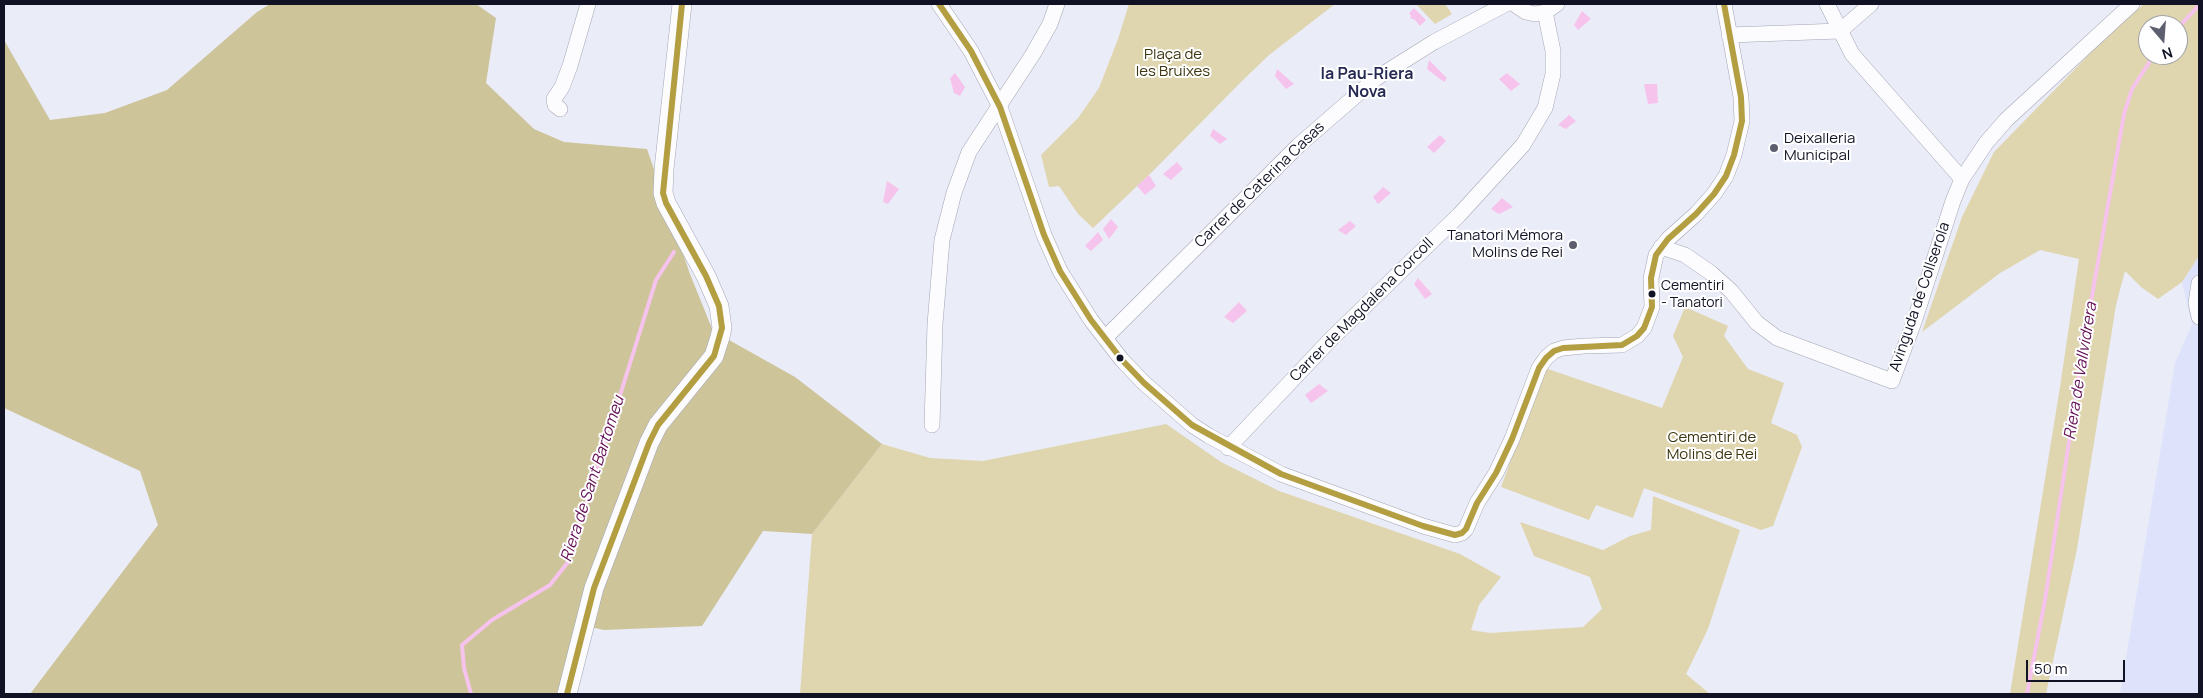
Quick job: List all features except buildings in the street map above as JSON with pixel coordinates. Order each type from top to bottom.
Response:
[{"type":"main road","points":[[566,694],[594,588],[648,443],[658,425],[714,356],[720,337],[722,322],[719,306],[706,276],[666,203],[663,193],[682,4]]},
{"type":"street","points":[[560,109],[555,104],[554,99],[570,66],[588,4]]},
{"type":"street","points":[[939,4],[971,52],[1000,107],[1052,254],[1076,297],[1122,360],[1155,394],[1192,425],[1228,448],[1290,478],[1445,534],[1462,533],[1466,529],[1477,503],[1496,473],[1512,439],[1539,368],[1546,358],[1554,352],[1572,346],[1622,345],[1644,328],[1652,307],[1653,265],[1661,247],[1696,214],[1714,194],[1726,176],[1734,155],[1742,121],[1740,97],[1724,4]]},
{"type":"street","points":[[932,425],[942,240],[954,193],[969,152],[1000,107],[1050,24],[1057,4]]},
{"type":"street","name":"Carrer de Caterina Casas","points":[[1105,338],[1303,142],[1375,79],[1434,42],[1506,4]]},
{"type":"street","points":[[1514,4],[1526,12],[1535,14],[1551,8]]},
{"type":"street","points":[[1826,4],[1852,54],[1962,179]]},
{"type":"street","points":[[1730,35],[1840,31],[1871,4]]},
{"type":"street","name":"Avinguda de Collserola","points":[[1661,247],[1686,255],[1712,272],[1757,322],[1777,338],[1892,380],[1914,322],[1951,207],[1962,179],[1986,143],[2006,120],[2127,5]]},
{"type":"street","name":"Carrer de Magdalena Corcoll","points":[[1228,448],[1332,338],[1459,215],[1523,145],[1545,108],[1553,74],[1551,8]]},
{"type":"street","points":[[2199,283],[2196,303],[2199,317]]},
{"type":"shaded area","points":[[270,4],[476,4],[496,18],[486,83],[534,129],[564,142],[647,149],[690,274],[713,331],[795,377],[882,444],[812,534],[763,531],[702,626],[604,630],[576,624],[557,694],[30,694],[158,525],[140,471],[4,408],[4,40],[50,120],[105,113],[167,90],[257,12]]},
{"type":"shaded area","points":[[1414,8],[1426,20],[1420,26],[1415,20],[1410,18],[1409,13]]},
{"type":"shaded area","points":[[1582,11],[1591,19],[1578,30],[1574,25]]},
{"type":"shaded area","points":[[1429,60],[1447,78],[1444,82],[1427,69]]},
{"type":"shaded area","points":[[1277,69],[1294,84],[1286,89],[1275,76]]},
{"type":"shaded area","points":[[955,73],[965,87],[960,96],[954,93],[950,78]]},
{"type":"shaded area","points":[[1507,73],[1520,84],[1511,91],[1499,79]]},
{"type":"shaded area","points":[[1644,84],[1657,84],[1658,103],[1648,104]]},
{"type":"shaded area","points":[[1569,115],[1576,121],[1566,129],[1558,125]]},
{"type":"shaded area","points":[[1213,129],[1227,139],[1220,144],[1210,136]]},
{"type":"shaded area","points":[[1440,135],[1446,141],[1434,153],[1427,147]]},
{"type":"shaded area","points":[[1177,162],[1183,169],[1171,180],[1163,174]]},
{"type":"shaded area","points":[[1149,175],[1156,186],[1145,195],[1137,186]]},
{"type":"shaded area","points":[[887,181],[899,189],[888,204],[883,202]]},
{"type":"shaded area","points":[[1383,187],[1391,193],[1378,204],[1373,197]]},
{"type":"shaded area","points":[[1502,198],[1513,207],[1499,214],[1491,209]]},
{"type":"shaded area","points":[[1111,219],[1118,227],[1109,239],[1103,229]]},
{"type":"shaded area","points":[[1350,221],[1356,226],[1346,235],[1338,230]]},
{"type":"shaded area","points":[[1098,232],[1103,240],[1091,251],[1085,246]]},
{"type":"shaded area","points":[[2199,256],[2199,694],[2120,694],[2175,363],[2192,325],[2182,282]]},
{"type":"shaded area","points":[[1418,278],[1432,294],[1425,299],[1414,284]]},
{"type":"shaded area","points":[[1239,302],[1247,311],[1233,323],[1224,317]]},
{"type":"shaded area","points":[[1319,384],[1328,391],[1311,403],[1305,395]]},
{"type":"green space","name":"Plaça de les Bruixes","points":[[1129,4],[1335,4],[1269,55],[1093,228],[1078,214],[1059,186],[1049,187],[1041,155],[1078,118],[1099,88]]},
{"type":"green space","points":[[1416,4],[1445,4],[1452,14],[1435,24]]},
{"type":"green space","points":[[2144,4],[2199,4],[2199,256],[2182,282],[2158,299],[2141,287],[2125,271],[2116,305],[2077,549],[2046,694],[2010,694],[2079,259],[2040,250],[2000,273],[1922,332],[1962,217],[1994,152],[2113,30]]},
{"type":"green space","name":"Cementiri de Molins de Rei","points":[[1685,307],[1728,326],[1724,336],[1748,369],[1784,383],[1771,423],[1797,435],[1802,447],[1773,526],[1761,530],[1644,488],[1633,518],[1596,505],[1589,520],[1501,487],[1545,368],[1662,408],[1683,357],[1673,336]]},
{"type":"green space","points":[[1166,424],[1221,462],[1279,491],[1460,554],[1501,577],[1479,605],[1471,630],[1490,633],[1583,627],[1602,609],[1590,577],[1534,556],[1520,522],[1603,550],[1630,536],[1651,530],[1653,496],[1740,530],[1708,629],[1686,674],[1710,694],[800,694],[812,534],[882,444],[930,458],[983,461]]},
{"type":"waterway","name":"Riera de Vallvidrera","points":[[2188,17],[2199,5]]},
{"type":"waterway","name":"Riera de Vallvidrera","points":[[2027,694],[2045,600],[2085,336],[2124,114],[2132,89],[2148,65]]},
{"type":"waterway","name":"Riera de Sant Bartomeu","points":[[471,694],[464,668],[462,645],[492,620],[550,585],[568,562],[656,280],[674,252]]},
{"type":"transit line","points":[[567,694],[594,588],[649,443],[658,425],[714,356],[722,328],[719,306],[706,276],[666,203],[663,193],[682,4]]},
{"type":"transit line","points":[[939,4],[971,51],[1000,107],[1044,235],[1060,271],[1091,320],[1122,360],[1144,383],[1192,425],[1281,474],[1423,526],[1455,535],[1462,533],[1466,529],[1477,503],[1496,473],[1512,439],[1539,368],[1546,358],[1554,351],[1563,348],[1622,345],[1637,336],[1644,328],[1652,307],[1651,278],[1656,255],[1668,239],[1696,214],[1714,194],[1726,176],[1734,155],[1742,121],[1741,97],[1724,4]]},
{"type":"place","name":"Deixalleria Municipal","points":[[1774,148]]},
{"type":"place","name":"Tanatori Mémora Molins de Rei","points":[[1573,245]]},
{"type":"place","name":"Cementiri - Tanatori","points":[[1652,294]]},
{"type":"district","name":"la Pau-Riera Nova","points":[[1367,84]]}]
